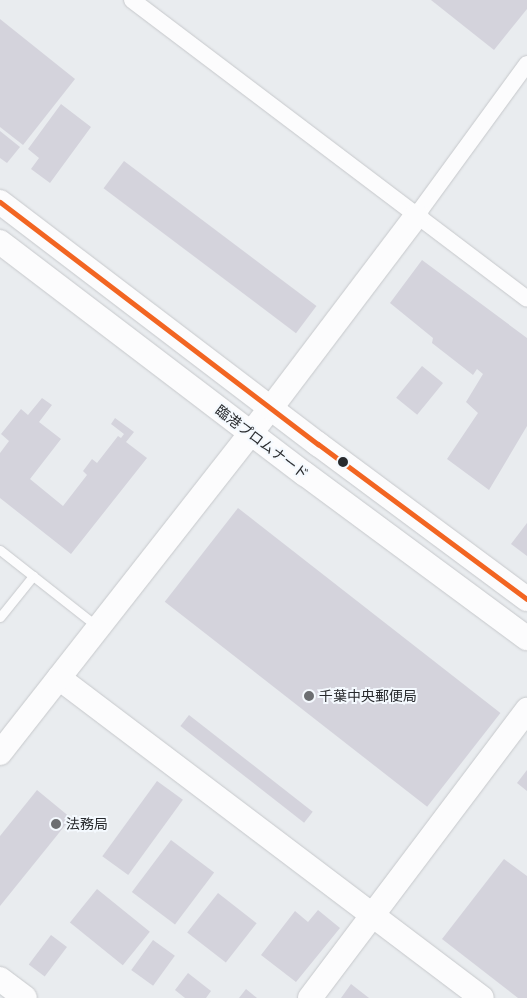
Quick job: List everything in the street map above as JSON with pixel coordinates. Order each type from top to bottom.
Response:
[{"type":"street","points":[[132,0],[527,299]]},
{"type":"street","points":[[0,753],[99,628],[249,432],[270,408],[416,216],[527,64]]},
{"type":"street","points":[[0,202],[270,408],[527,599]]},
{"type":"street","name":"臨港プロムナード","points":[[0,242],[249,432],[527,638]]},
{"type":"street","points":[[60,678],[482,998]]},
{"type":"street","points":[[310,998],[527,710]]},
{"type":"street","points":[[0,979],[25,998]]},
{"type":"lane","points":[[0,550],[99,628]]},
{"type":"lane","points":[[0,617],[33,576]]},
{"type":"building","points":[[431,0],[527,0],[527,9],[494,50]]},
{"type":"building","points":[[0,19],[75,79],[23,145],[0,127]]},
{"type":"building","points":[[61,104],[91,127],[50,183],[31,169],[39,158],[28,149]]},
{"type":"building","points":[[0,131],[20,147],[7,163],[0,158]]},
{"type":"building","points":[[124,161],[316,306],[296,333],[104,188]]},
{"type":"building","points":[[422,260],[527,338],[527,426],[489,490],[447,459],[478,413],[466,402],[483,374],[477,369],[473,375],[432,343],[433,338],[390,303]]},
{"type":"building","points":[[422,366],[443,383],[417,415],[396,398]]},
{"type":"building","points":[[42,398],[52,405],[39,422],[61,439],[30,479],[63,506],[87,475],[83,471],[92,459],[97,463],[118,436],[121,438],[124,434],[111,424],[115,418],[134,432],[126,442],[147,458],[71,554],[0,498],[0,453],[9,441],[1,434],[21,409],[28,415]]},
{"type":"building","points":[[238,508],[500,713],[427,807],[165,602]]},
{"type":"building","points":[[527,523],[527,556],[511,544]]},
{"type":"building","points":[[189,715],[313,812],[304,823],[180,726]]},
{"type":"building","points":[[527,770],[527,791],[517,783]]},
{"type":"building","points":[[157,781],[183,800],[128,875],[102,856]]},
{"type":"building","points":[[37,790],[71,818],[0,906],[0,836]]},
{"type":"building","points":[[171,840],[214,872],[175,924],[132,892]]},
{"type":"building","points":[[504,859],[527,876],[527,998],[518,998],[442,939]]},
{"type":"building","points":[[97,889],[150,932],[123,965],[70,922]]},
{"type":"building","points":[[218,893],[257,923],[226,963],[187,932]]},
{"type":"building","points":[[318,910],[340,928],[296,982],[261,955],[295,911],[308,922]]},
{"type":"building","points":[[51,935],[67,947],[45,977],[29,965]]},
{"type":"building","points":[[153,940],[175,956],[153,986],[131,970]]},
{"type":"building","points":[[188,973],[211,991],[206,998],[185,998],[175,990]]},
{"type":"building","points":[[351,984],[369,998],[341,998]]},
{"type":"building","points":[[246,989],[257,998],[239,998]]},
{"type":"transit line","points":[[0,202],[318,444],[527,599]]},
{"type":"place","name":"千葉中央郵便局","points":[[309,696]]},
{"type":"place","name":"法務局","points":[[56,824]]}]
